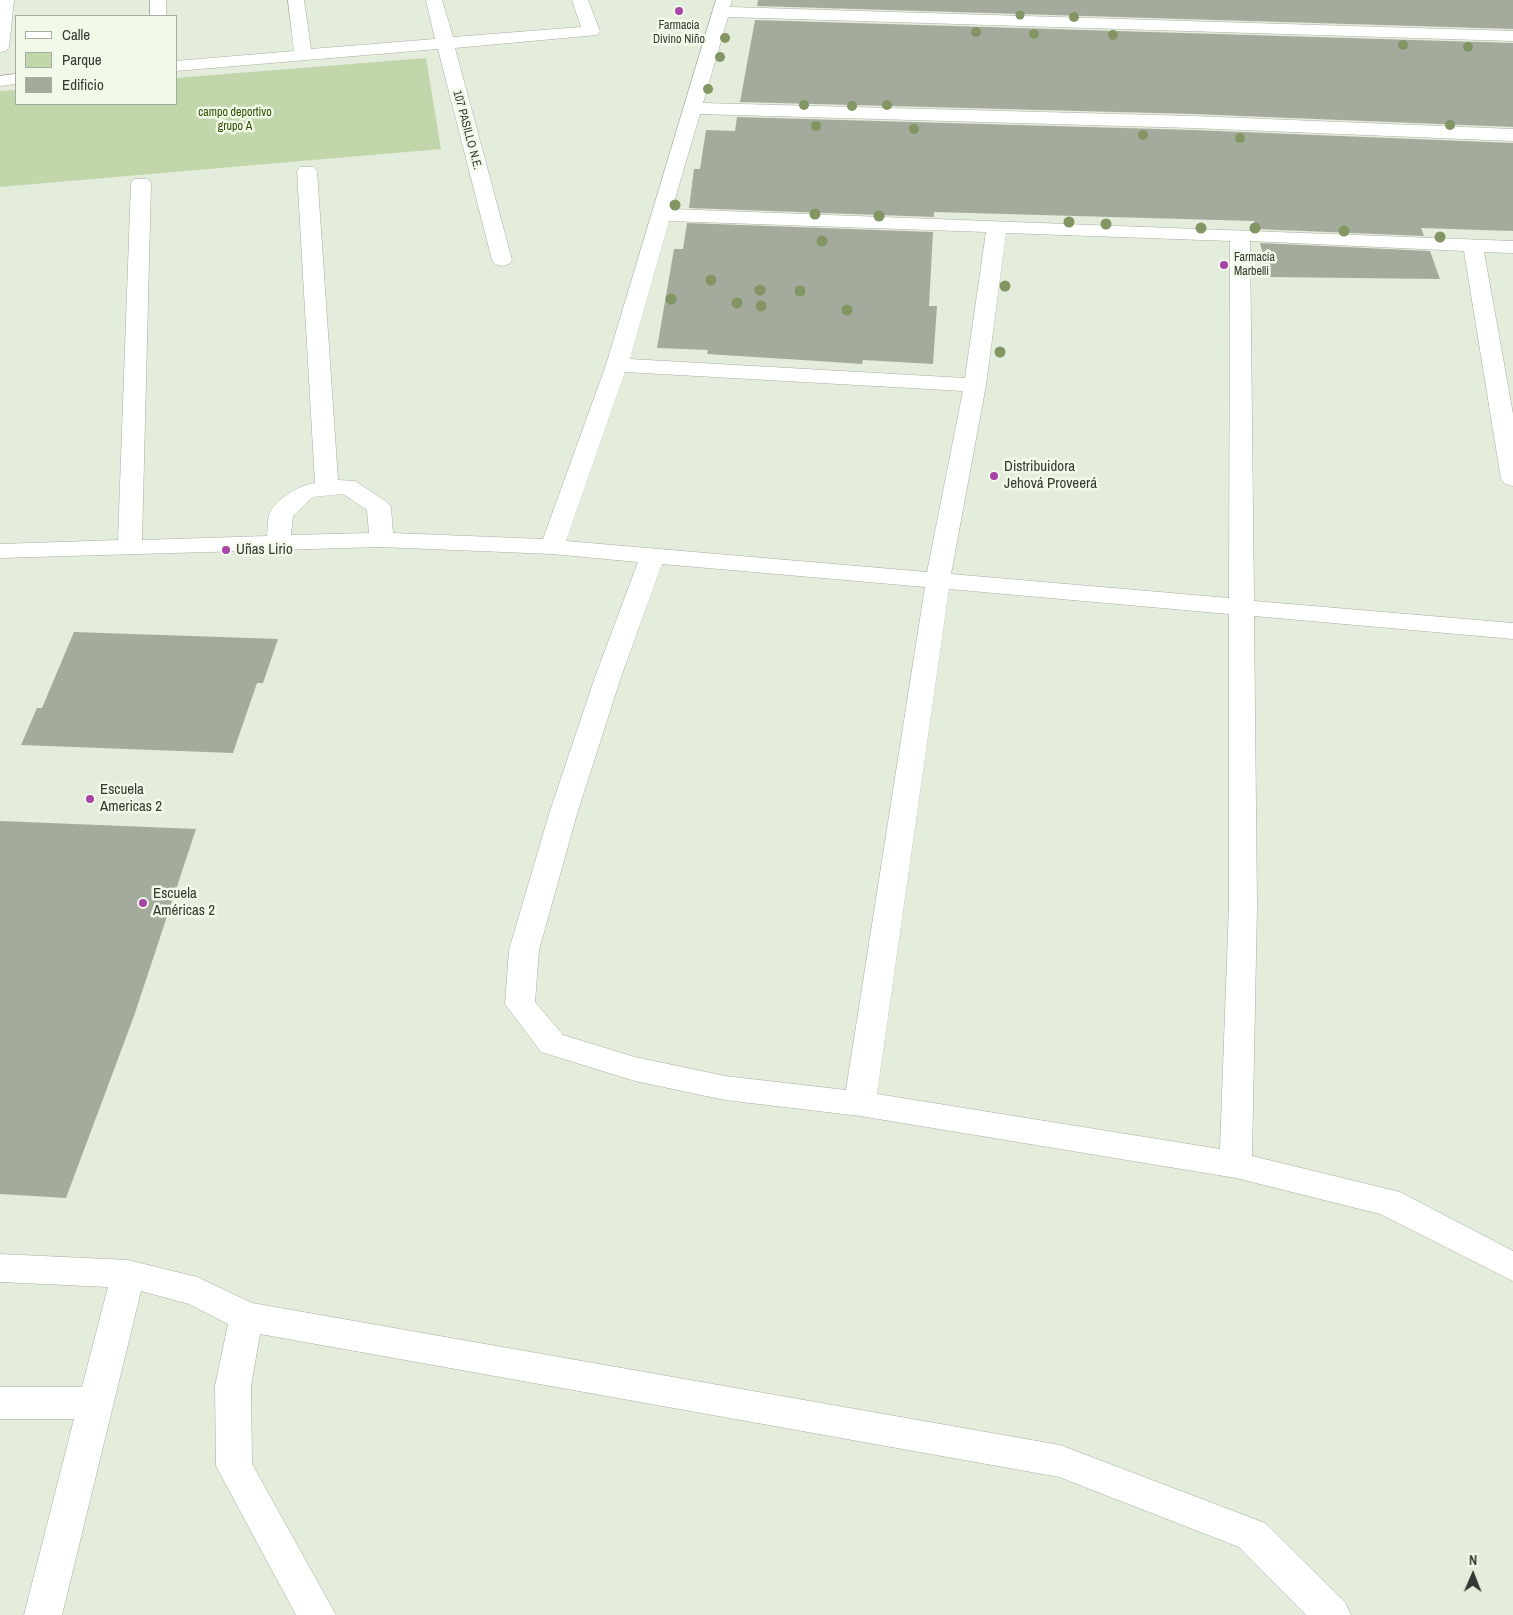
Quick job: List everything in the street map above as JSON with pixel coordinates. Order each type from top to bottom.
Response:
[{"type":"street","points":[[0,47],[6,0]]},
{"type":"street","points":[[158,0],[158,15]]},
{"type":"street","points":[[296,0],[303,55]]},
{"type":"street","name":"107 PASILLO N.E.","points":[[434,0],[502,260]]},
{"type":"street","points":[[178,66],[591,31],[580,0]]},
{"type":"street","points":[[552,547],[617,364],[691,108],[723,6],[1513,36]]},
{"type":"street","points":[[0,81],[15,79]]},
{"type":"street","points":[[691,108],[1193,122],[1513,134]]},
{"type":"street","points":[[307,171],[327,488]]},
{"type":"street","points":[[130,547],[141,183]]},
{"type":"street","points":[[660,215],[1240,235],[1513,247]]},
{"type":"street","points":[[860,1104],[938,580],[975,385],[997,227]]},
{"type":"street","points":[[1236,1165],[1243,905],[1240,608],[1240,235]]},
{"type":"street","points":[[1473,245],[1513,479]]},
{"type":"street","points":[[617,364],[975,385]]},
{"type":"street","points":[[278,543],[281,514],[306,491],[347,486],[379,507],[382,540]]},
{"type":"street","points":[[0,551],[382,540],[552,547],[652,558],[938,580],[1513,632]]},
{"type":"street","points":[[652,558],[608,677],[563,814],[524,950],[520,1004],[552,1044],[635,1069],[725,1088],[860,1104],[1236,1165],[1388,1202],[1513,1267]]},
{"type":"street","points":[[0,1268],[128,1274],[197,1291],[246,1317],[1060,1461],[1252,1535],[1332,1615]]},
{"type":"street","points":[[43,1615],[128,1274]]},
{"type":"street","points":[[246,1317],[234,1386],[234,1466],[317,1615]]},
{"type":"street","points":[[0,1403],[97,1403]]},
{"type":"green space","name":"campo deportivo grupo A","points":[[426,58],[441,149],[0,187],[0,91],[15,90],[15,105],[178,105],[178,78]]},
{"type":"building","points":[[758,0],[1513,0],[1513,29],[757,6]]},
{"type":"building","points":[[755,20],[1513,43],[1513,127],[1193,114],[740,102]]},
{"type":"building","points":[[737,117],[1193,130],[1513,143],[1513,231],[1421,228],[1424,236],[1256,229],[1254,221],[934,212],[934,217],[689,208],[694,169],[700,169],[706,130],[735,131]]},
{"type":"building","points":[[687,223],[933,232],[929,306],[937,306],[933,364],[863,360],[862,364],[707,354],[708,350],[657,348],[674,249],[683,249]]},
{"type":"building","points":[[1260,243],[1430,251],[1440,279],[1269,277]]},
{"type":"building","points":[[74,632],[278,639],[263,683],[257,683],[233,753],[21,745],[37,708],[42,708]]},
{"type":"building","points":[[0,821],[196,829],[134,1016],[66,1198],[0,1194]]},
{"type":"place","name":"Farmacia Divino Niño","points":[[679,11]]},
{"type":"place","name":"Farmacia Marbelli","points":[[1224,265]]},
{"type":"place","name":"Distribuidora Jehová Proveerá","points":[[994,476]]},
{"type":"place","name":"Uñas Lirio","points":[[226,550]]},
{"type":"place","name":"Escuela Americas 2","points":[[90,799]]},
{"type":"place","name":"Escuela Américas 2","points":[[143,903]]}]
